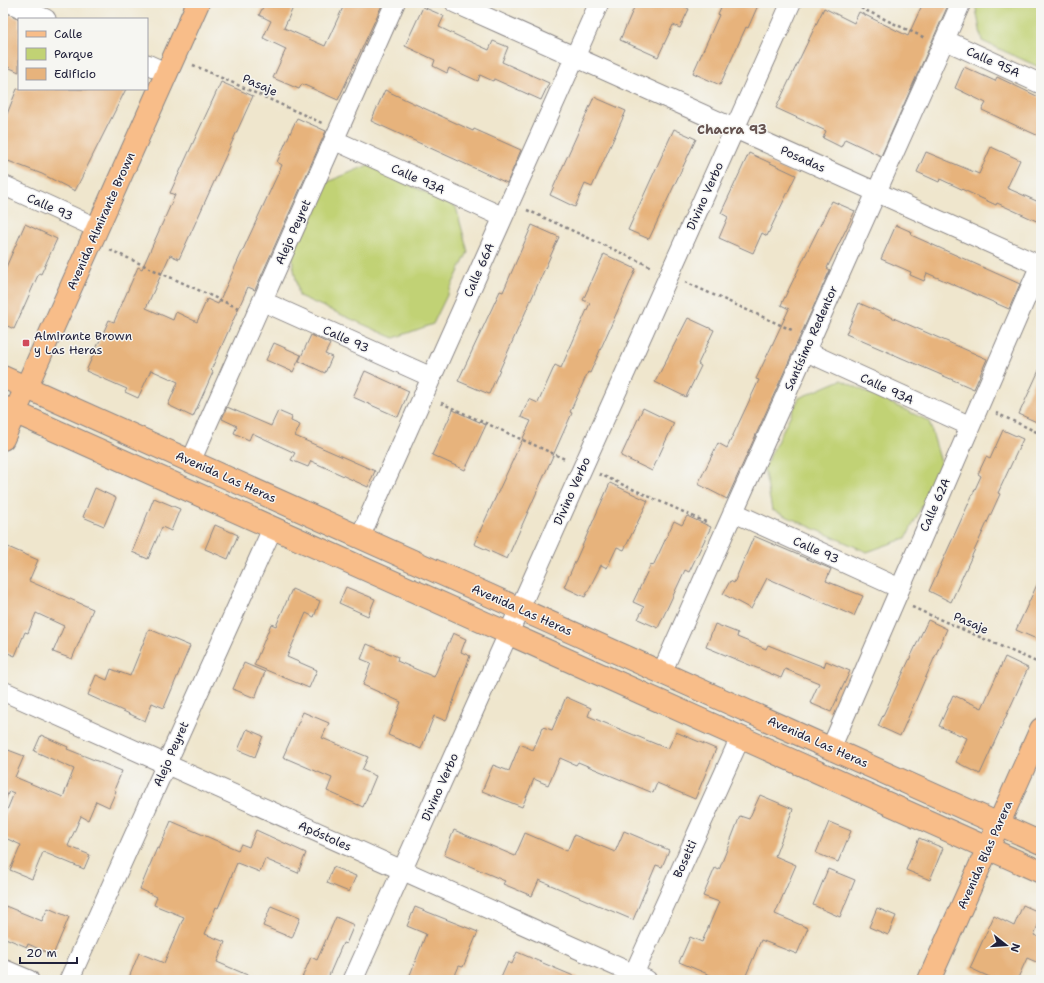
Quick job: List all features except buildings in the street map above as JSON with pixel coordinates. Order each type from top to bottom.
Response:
[{"type":"main road","name":"Avenida Almirante Brown","points":[[3,439],[9,410],[26,387],[198,3]]},
{"type":"main road","name":"Avenida Las Heras","points":[[3,377],[1041,843]]},
{"type":"main road","points":[[9,410],[1041,872]]},
{"type":"main road","name":"Avenida Blas Parera","points":[[929,980],[1041,729]]},
{"type":"street","points":[[10,3],[44,18]]},
{"type":"street","name":"Alejo Peyret","points":[[191,461],[395,3]]},
{"type":"street","name":"Posadas","points":[[455,3],[1041,265]]},
{"type":"street","name":"Calle 66A","points":[[360,537],[599,3]]},
{"type":"street","name":"Divino Verbo","points":[[353,980],[791,3]]},
{"type":"street","name":"Santísimo Redentor","points":[[662,672],[961,3]]},
{"type":"street","name":"Calle 95A","points":[[943,43],[1041,84]]},
{"type":"street","points":[[148,64],[170,65]]},
{"type":"street","name":"Calle 93A","points":[[336,135],[503,217]]},
{"type":"street","name":"Calle 93","points":[[3,185],[94,235]]},
{"type":"street","name":"Calle 62A","points":[[830,748],[1041,265]]},
{"type":"street","name":"Calle 93","points":[[258,308],[431,377]]},
{"type":"street","name":"Calle 93A","points":[[805,351],[970,426]]},
{"type":"street","name":"Calle 93","points":[[733,512],[897,594]]},
{"type":"street","name":"Alejo Peyret","points":[[69,980],[273,527]]},
{"type":"street","name":"Apóstoles","points":[[3,692],[402,870],[637,978]]},
{"type":"street","name":"Bosetti","points":[[637,978],[740,738]]},
{"type":"street","points":[[3,969],[29,980]]},
{"type":"path","points":[[850,3],[943,43]]},
{"type":"path","name":"Pasaje","points":[[170,65],[336,135]]},
{"type":"path","points":[[94,235],[258,308]]},
{"type":"path","points":[[979,405],[1041,434]]},
{"type":"path","name":"Pasaje","points":[[897,594],[1041,664]]},
{"type":"green space","points":[[975,3],[1041,3],[1041,68],[982,41]]},
{"type":"green space","points":[[368,165],[456,207],[468,252],[433,324],[394,338],[299,296],[291,253],[325,183]]},
{"type":"green space","points":[[841,380],[929,421],[942,466],[906,538],[867,552],[772,510],[764,468],[799,398]]},
{"type":"place","name":"Almirante Brown y Las Heras","points":[[26,343]]},
{"type":"district","name":"Chacra 93","points":[[732,129]]}]
